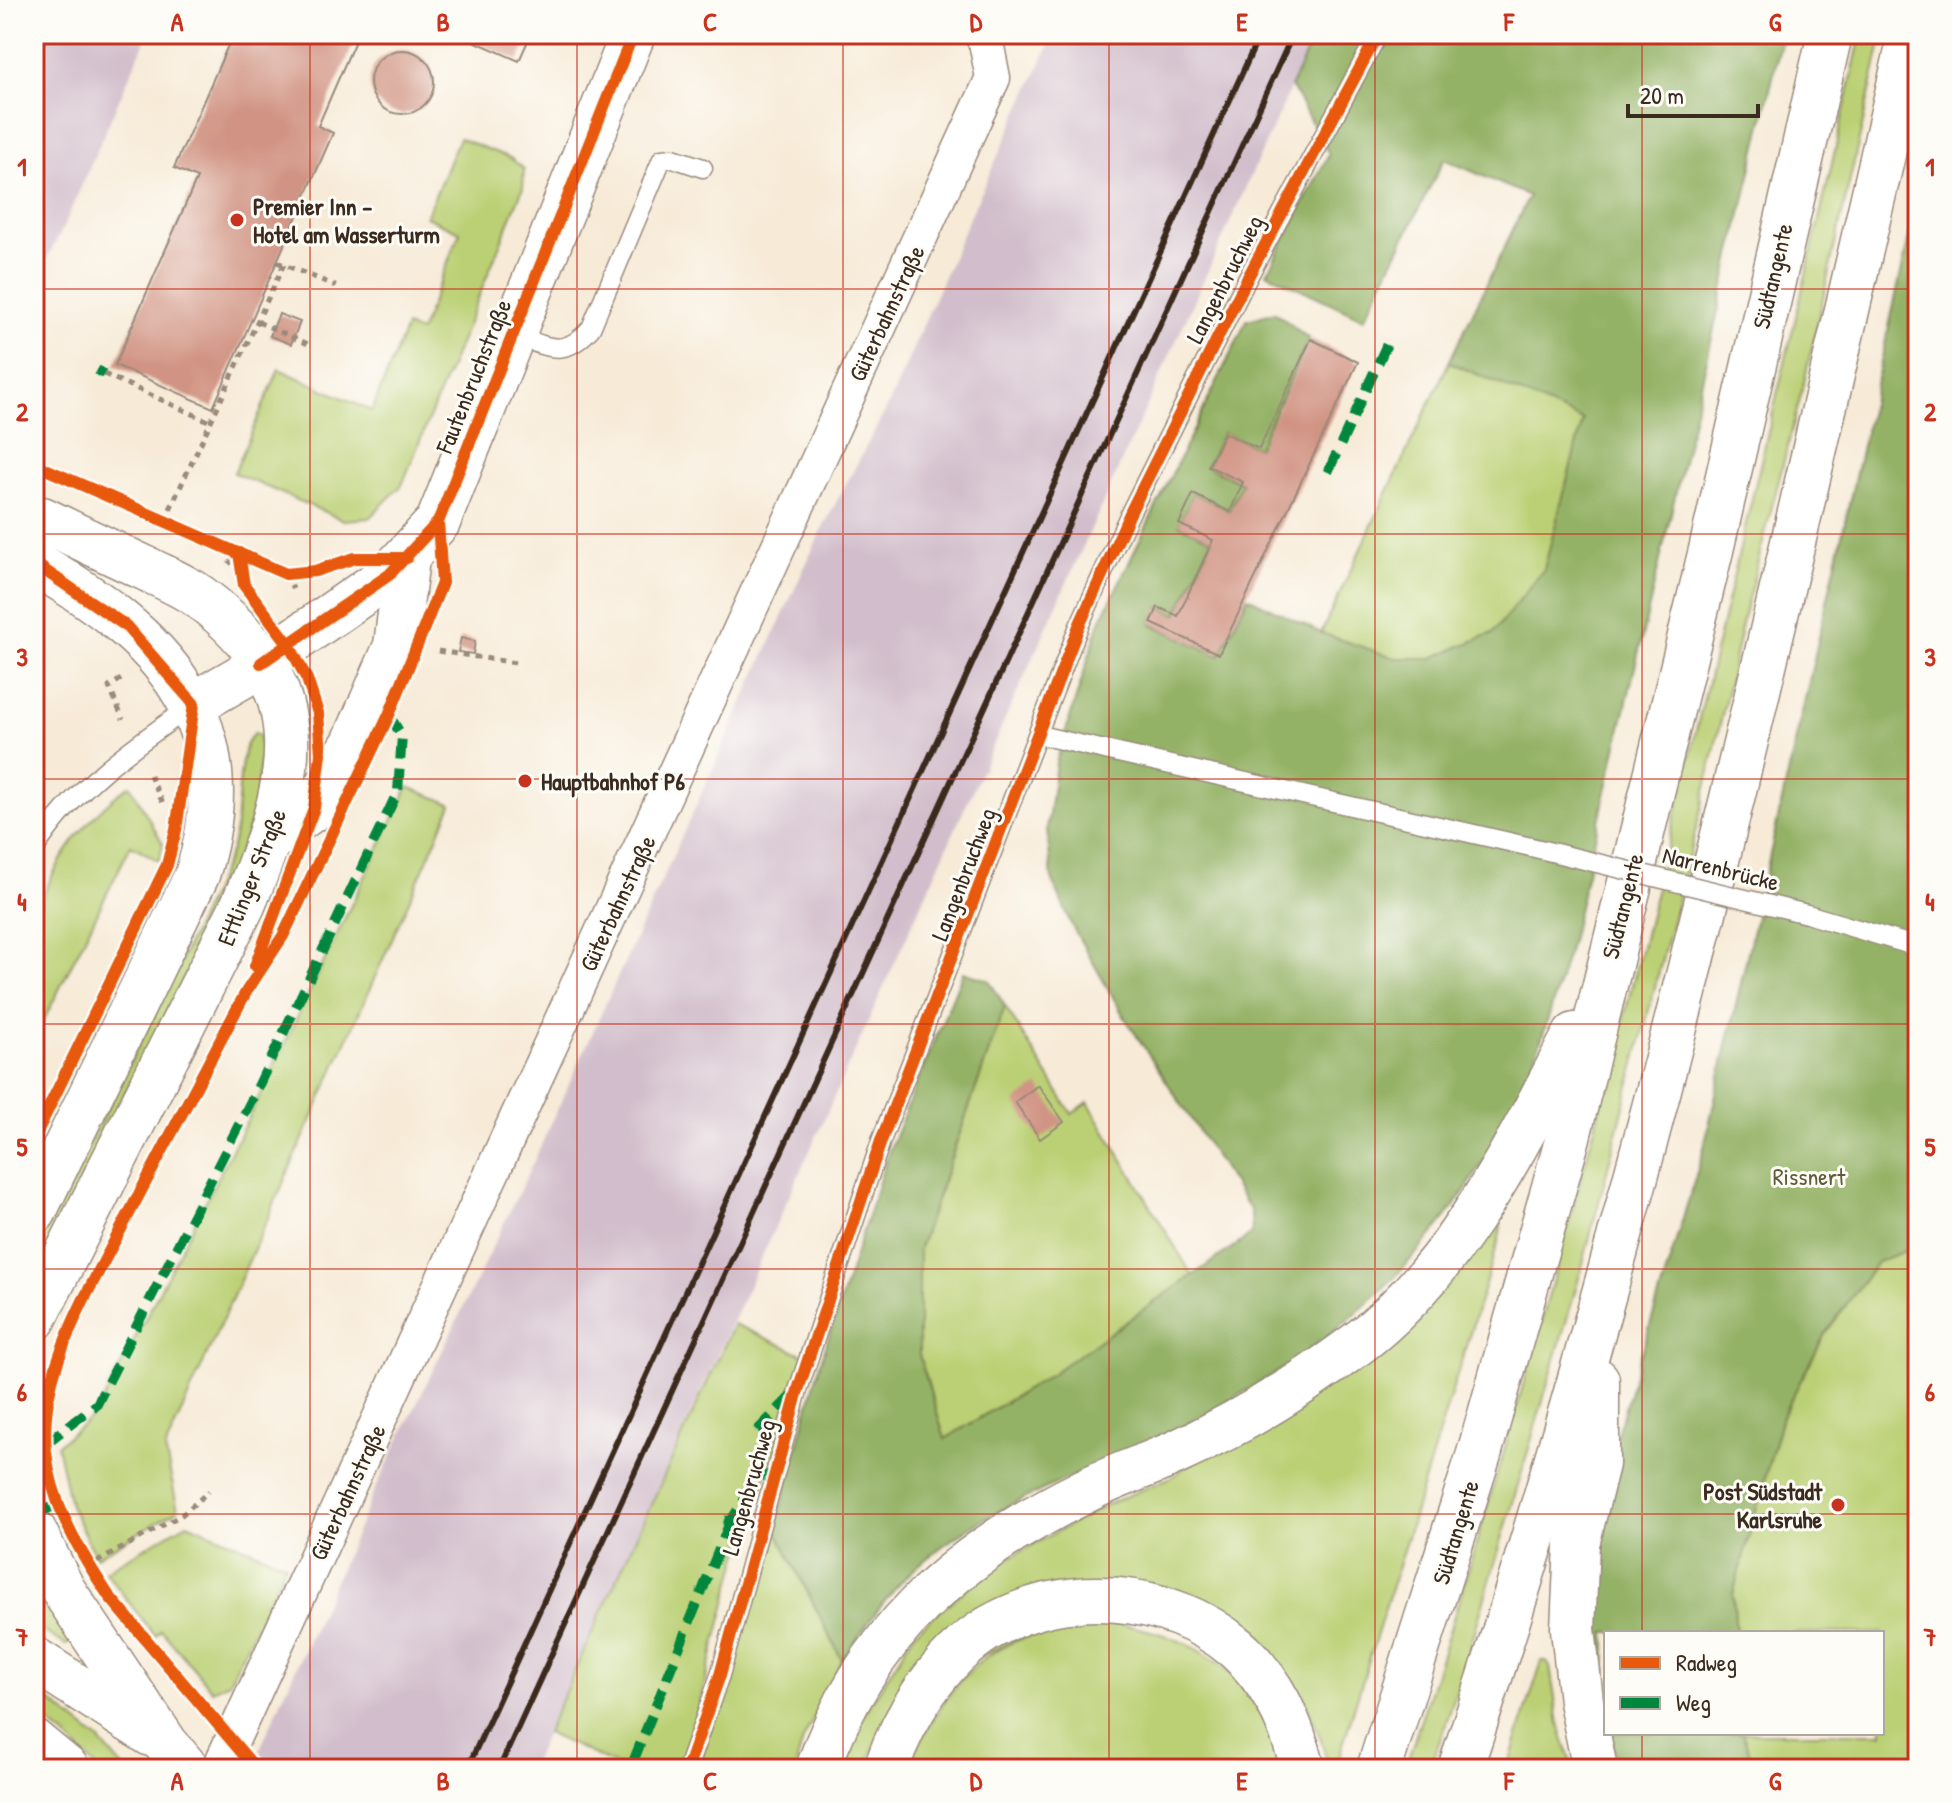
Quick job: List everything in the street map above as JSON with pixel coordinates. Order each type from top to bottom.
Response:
[{"type":"main road","name":"Fautenbruchstraße","points":[[194,704],[367,591],[407,558],[438,522],[633,34]]},
{"type":"main road","name":"Südtangente","points":[[1379,1769],[1511,1343],[1567,1141],[1602,984],[1711,550],[1830,34]]},
{"type":"main road","points":[[1460,1769],[1554,1477],[1599,1321],[1732,804],[1911,34]]},
{"type":"main road","name":"Ettlinger Straße","points":[[34,1319],[209,978],[271,839],[284,793],[288,738],[279,696],[261,663],[244,639],[201,597],[42,519]]},
{"type":"main road","points":[[271,839],[314,808],[354,743],[396,646],[407,558]]},
{"type":"main road","points":[[34,563],[126,626],[194,704],[208,744],[211,775],[209,839],[197,875],[34,1212]]},
{"type":"main road","points":[[818,1769],[831,1730],[858,1678],[917,1605],[970,1558],[1082,1492],[1176,1453],[1274,1401],[1359,1343],[1421,1283],[1479,1208],[1602,984]]},
{"type":"main road","points":[[1595,1769],[1581,1701],[1573,1629],[1577,1544],[1597,1464],[1599,1321]]},
{"type":"main road","points":[[34,1531],[63,1590],[189,1762]]},
{"type":"main road","points":[[886,1769],[910,1716],[938,1673],[957,1654],[989,1629],[1023,1612],[1075,1599],[1121,1600],[1171,1611],[1206,1626],[1237,1649],[1260,1674],[1288,1718],[1303,1769]]},
{"type":"main road","points":[[34,1659],[189,1762]]},
{"type":"main road","points":[[34,1742],[67,1769]]},
{"type":"street","name":"Güterbahnstraße","points":[[189,1762],[993,78],[986,42],[981,34]]},
{"type":"lane","name":"Langenbruchweg","points":[[687,1769],[720,1675],[798,1390],[881,1141],[1079,626],[1131,511],[1248,277],[1378,34]]},
{"type":"lane","points":[[513,335],[560,350],[577,343],[591,328],[662,159],[673,158],[703,168]]},
{"type":"lane","points":[[34,850],[87,785],[194,704]]},
{"type":"lane","name":"Narrenbrücke","points":[[1039,735],[1531,847],[1807,914],[1918,947]]},
{"type":"path","points":[[165,520],[213,423],[281,263],[336,286]]},
{"type":"path","points":[[258,322],[308,344]]},
{"type":"path","points":[[104,374],[213,423]]},
{"type":"path","points":[[239,553],[242,574]]},
{"type":"path","points":[[427,648],[516,663]]},
{"type":"path","points":[[119,712],[109,687],[122,678]]},
{"type":"path","points":[[89,1567],[183,1514],[209,1491]]},
{"type":"shaded area","points":[[34,34],[148,34],[62,230],[34,283]]},
{"type":"shaded area","points":[[1055,34],[1315,34],[530,1769],[251,1769],[374,1492],[533,1163],[822,529],[889,404],[972,211]]},
{"type":"green space","points":[[1315,34],[1783,34],[1570,945],[1551,1011],[1519,1096],[1477,1173],[1442,1223],[1404,1268],[1362,1308],[1268,1378],[1216,1409],[1026,1498],[962,1532],[905,1578],[842,1660],[775,1528],[820,1364],[889,1151],[963,972],[989,980],[1005,1006],[919,1248],[919,1355],[945,1439],[1047,1377],[1252,1234],[1251,1211],[1125,1018],[1072,926],[1052,879],[1047,829],[1056,763],[1099,624],[1247,320],[1275,312],[1309,339],[1258,448],[1223,433],[1207,466],[1242,483],[1229,511],[1193,494],[1179,525],[1212,540],[1177,615],[1159,607],[1151,624],[1219,656],[1248,597],[1321,633],[1395,658],[1432,658],[1493,633],[1544,569],[1583,420],[1449,362],[1529,196],[1444,159],[1364,319],[1267,273],[1329,154],[1291,86]]},
{"type":"green space","points":[[1861,34],[1883,34],[1802,391],[1744,615],[1702,806],[1581,1271],[1460,1682],[1430,1769],[1405,1769],[1497,1474],[1621,1028],[1733,578]]},
{"type":"green space","points":[[459,138],[510,158],[524,169],[523,188],[402,485],[369,518],[343,520],[234,473],[279,369],[372,411],[406,327],[420,332],[460,232],[426,217]]},
{"type":"green space","name":"Rissnert","points":[[1918,198],[1918,1246],[1877,1262],[1825,1334],[1782,1416],[1733,1594],[1736,1631],[1604,1631],[1604,1702],[1594,1635],[1600,1489],[1702,1156]]},
{"type":"green space","points":[[1449,362],[1583,420],[1544,570],[1493,633],[1432,658],[1395,659],[1321,633]]},
{"type":"green space","points":[[254,733],[259,735],[259,772],[252,812],[224,894],[34,1273],[34,1253],[159,1005],[229,855],[236,825],[243,756]]},
{"type":"green space","points":[[130,785],[163,844],[159,861],[131,845],[34,1040],[34,930],[46,888],[68,848],[82,830]]},
{"type":"green space","points":[[408,787],[452,804],[165,1449],[178,1510],[96,1557],[70,1505],[57,1445],[96,1414],[254,1107]]},
{"type":"green space","points":[[1005,1006],[1072,1114],[1088,1102],[1194,1278],[1047,1377],[945,1439],[919,1355],[919,1248]]},
{"type":"green space","points":[[1498,1223],[1501,1226],[1499,1239],[1336,1767],[1327,1762],[1313,1719],[1297,1688],[1269,1653],[1130,1582],[898,1697],[864,1769],[836,1769],[841,1752],[915,1632],[992,1567],[1106,1505],[1174,1476]]},
{"type":"green space","name":"Post Südstadt Karlsruhe","points":[[1918,1246],[1918,1769],[1756,1769],[1743,1735],[1884,1735],[1884,1631],[1736,1631],[1733,1594],[1782,1416],[1825,1334],[1877,1262]]},
{"type":"green space","points":[[734,1324],[811,1358],[741,1549],[680,1769],[625,1769],[546,1733]]},
{"type":"green space","points":[[187,1523],[286,1564],[229,1682],[212,1690],[161,1630],[155,1636],[105,1571]]},
{"type":"green space","points":[[775,1528],[842,1660],[803,1740],[795,1769],[697,1769]]},
{"type":"green space","points":[[34,1591],[72,1641],[66,1645],[34,1626]]},
{"type":"green space","points":[[1100,1622],[1148,1630],[1192,1647],[1212,1659],[1231,1674],[1262,1712],[1287,1769],[905,1769],[942,1706],[978,1663],[1000,1648],[1027,1637]]},
{"type":"green space","points":[[1542,1661],[1550,1667],[1559,1724],[1573,1769],[1507,1769]]},
{"type":"green space","points":[[34,1688],[99,1740],[124,1769],[98,1769],[34,1711]]},
{"type":"green space","points":[[1610,1735],[1743,1735],[1756,1769],[1619,1769]]},
{"type":"building","name":"Premier Inn – Hotel am Wasserturm","points":[[233,34],[358,34],[318,126],[333,133],[213,408],[115,365],[197,178],[174,168]]},
{"type":"building","points":[[458,34],[531,34],[519,61]]},
{"type":"building","points":[[396,50],[408,50],[425,59],[432,70],[432,94],[425,105],[408,114],[396,114],[384,109],[375,100],[370,88],[370,76],[375,64],[384,55]]},
{"type":"building","points":[[279,314],[300,322],[291,344],[270,336]]},
{"type":"building","points":[[1311,339],[1358,362],[1219,654],[1151,623],[1158,607],[1178,616],[1213,540],[1179,524],[1193,494],[1230,512],[1243,482],[1208,466],[1224,433],[1259,449]]},
{"type":"building","points":[[461,638],[475,641],[473,654],[458,652]]},
{"type":"building","points":[[1038,1085],[1064,1122],[1040,1139],[1015,1102]]},
{"type":"railway","points":[[467,1769],[1260,34]]},
{"type":"railway","points":[[499,1769],[1293,34]]},
{"type":"marked path","points":[[1328,472],[1387,344]]},
{"type":"marked path","points":[[97,370],[104,374]]},
{"type":"marked path","points":[[45,1444],[97,1404],[256,1091],[398,791],[402,736],[389,715]]},
{"type":"marked path","points":[[757,1431],[794,1393]]},
{"type":"marked path","points":[[724,1520],[730,1522],[755,1487],[775,1471]]},
{"type":"marked path","points":[[34,1515],[56,1505]]},
{"type":"marked path","points":[[633,1762],[730,1522]]},
{"type":"cycle path","points":[[261,663],[389,575],[438,522],[633,34]]},
{"type":"cycle path","points":[[687,1769],[720,1675],[798,1390],[881,1141],[1079,626],[1131,511],[1248,277],[1378,34]]},
{"type":"cycle path","points":[[34,464],[286,574],[315,571],[355,558],[407,558]]},
{"type":"cycle path","points":[[256,1769],[109,1596],[84,1556],[65,1520],[52,1485],[46,1451],[46,1417],[52,1381],[84,1299],[246,992],[283,936],[389,715],[442,583],[438,522]]},
{"type":"cycle path","points":[[239,553],[244,585],[288,643],[307,679],[318,713],[321,754],[314,808],[255,966]]},
{"type":"cycle path","points":[[34,563],[126,626],[194,704],[176,830],[167,865],[34,1138]]},
{"type":"place","name":"Premier Inn – Hotel am Wasserturm","points":[[237,220]]},
{"type":"place","name":"Hauptbahnhof P6","points":[[525,781]]},
{"type":"place","name":"Post Südstadt Karlsruhe","points":[[1838,1505]]}]
